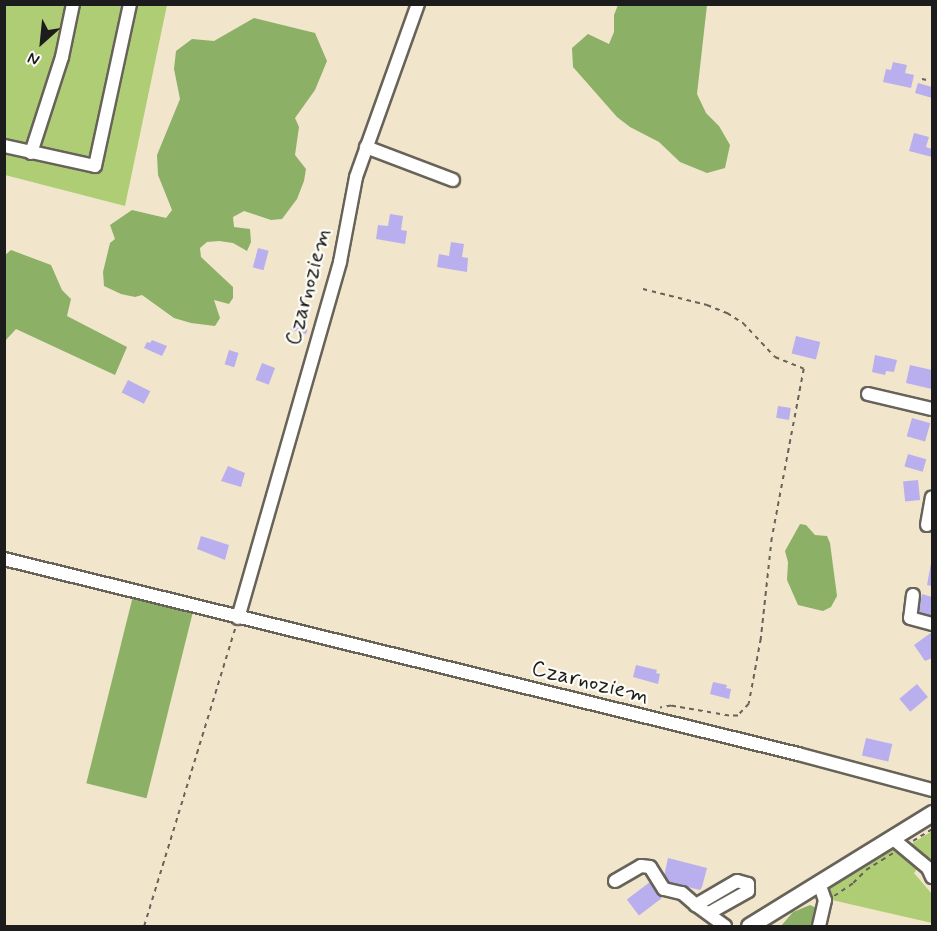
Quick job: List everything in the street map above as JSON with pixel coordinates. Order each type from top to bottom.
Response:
[{"type":"main road","points":[[749,927],[819,883],[898,842],[933,813]]},
{"type":"street","points":[[31,153],[62,57],[73,4]]},
{"type":"street","points":[[4,146],[95,166],[130,4]]},
{"type":"street","name":"Czarnoziem","points":[[238,618],[340,262],[356,177],[418,4]]},
{"type":"street","points":[[366,147],[453,180]]},
{"type":"street","points":[[868,394],[933,409]]},
{"type":"street","points":[[927,525],[933,497]]},
{"type":"street","name":"Czarnoziem","points":[[4,559],[933,790]]},
{"type":"street","points":[[914,595],[910,618],[933,624]]},
{"type":"street","points":[[898,842],[931,870]]},
{"type":"street","points":[[615,881],[641,866],[650,867],[664,888],[682,892],[725,927]]},
{"type":"street","points":[[696,905],[737,881],[748,884],[748,891],[709,914]]},
{"type":"street","points":[[819,883],[825,900],[819,927]]},
{"type":"path","points":[[922,79],[933,81]]},
{"type":"path","points":[[643,289],[707,304],[728,313],[743,323],[775,357],[804,369],[772,538],[761,639],[749,704],[738,716],[664,706],[659,709],[657,721]]},
{"type":"path","points":[[144,927],[238,618]]},
{"type":"path","points":[[831,898],[853,883],[898,842],[933,829]]},
{"type":"green space","points":[[4,5],[167,5],[125,206],[5,175]]},
{"type":"green space","points":[[618,5],[707,5],[697,94],[706,113],[719,126],[730,145],[725,168],[707,173],[680,162],[659,142],[630,127],[617,117],[573,67],[572,48],[588,34],[609,44],[614,32],[614,15]]},
{"type":"green space","points":[[254,18],[315,33],[327,61],[315,90],[295,118],[299,127],[295,155],[306,169],[304,181],[297,199],[282,219],[271,220],[244,211],[233,217],[234,227],[250,229],[251,242],[247,251],[233,243],[219,241],[207,242],[200,248],[201,257],[233,287],[233,298],[229,304],[214,300],[220,318],[215,326],[191,323],[174,318],[142,295],[135,297],[121,294],[104,286],[103,272],[110,243],[115,239],[110,225],[132,210],[166,218],[172,210],[158,175],[157,155],[180,99],[174,69],[176,51],[192,39],[214,41]]},
{"type":"green space","points":[[11,250],[51,265],[62,290],[71,299],[67,316],[127,347],[115,375],[16,329],[5,341],[5,255]]},
{"type":"green space","points":[[800,524],[806,525],[815,535],[827,536],[830,543],[837,596],[831,607],[823,611],[798,605],[787,580],[788,562],[785,551]]},
{"type":"green space","points":[[133,596],[193,611],[146,798],[86,783]]},
{"type":"green space","points":[[932,831],[932,861],[929,862],[908,846]]},
{"type":"green space","points":[[895,846],[919,866],[914,873],[932,894],[932,923],[832,900],[828,894],[829,887]]},
{"type":"green space","points":[[810,905],[819,909],[823,926],[781,926],[793,912]]},
{"type":"building","points":[[893,62],[907,65],[905,73],[914,75],[911,88],[883,82],[886,69],[891,70]]},
{"type":"building","points":[[918,83],[932,87],[932,98],[915,93]]},
{"type":"building","points":[[914,133],[929,137],[926,147],[932,149],[932,157],[909,151]]},
{"type":"building","points":[[390,214],[403,216],[401,230],[407,231],[405,244],[376,239],[378,225],[388,226]]},
{"type":"building","points":[[451,242],[464,244],[462,257],[468,258],[467,272],[437,267],[439,254],[449,256]]},
{"type":"building","points":[[258,248],[269,251],[263,270],[253,267]]},
{"type":"building","points":[[292,325],[307,329],[306,334],[291,330]]},
{"type":"building","points":[[796,336],[820,342],[816,360],[792,353]]},
{"type":"building","points":[[152,340],[167,346],[162,356],[144,348],[147,342],[150,343]]},
{"type":"building","points":[[229,350],[239,353],[234,367],[225,364]]},
{"type":"building","points":[[875,355],[897,360],[894,372],[886,371],[885,375],[872,372]]},
{"type":"building","points":[[262,363],[275,368],[269,385],[256,380]]},
{"type":"building","points":[[910,365],[932,370],[932,389],[906,383]]},
{"type":"building","points":[[128,380],[150,391],[144,404],[122,392]]},
{"type":"building","points":[[778,406],[791,408],[789,420],[776,418]]},
{"type":"building","points":[[912,418],[930,423],[925,442],[907,436]]},
{"type":"building","points":[[908,454],[926,459],[923,472],[904,466]]},
{"type":"building","points":[[228,466],[245,473],[241,487],[221,481]]},
{"type":"building","points":[[918,480],[920,500],[905,501],[903,482]]},
{"type":"building","points":[[201,536],[229,545],[225,560],[197,549]]},
{"type":"building","points":[[932,563],[932,586],[927,585]]},
{"type":"building","points":[[922,594],[932,597],[932,616],[918,613]]},
{"type":"building","points":[[932,632],[932,658],[925,661],[914,645]]},
{"type":"building","points":[[636,665],[657,670],[656,673],[660,674],[658,684],[633,677]]},
{"type":"building","points":[[713,682],[727,685],[726,688],[731,689],[729,699],[710,694]]},
{"type":"building","points":[[917,684],[928,697],[910,712],[899,699]]},
{"type":"building","points":[[866,738],[892,744],[888,762],[862,756]]},
{"type":"building","points":[[668,858],[707,868],[700,890],[663,881]]},
{"type":"building","points":[[650,882],[662,898],[639,915],[627,899]]}]
